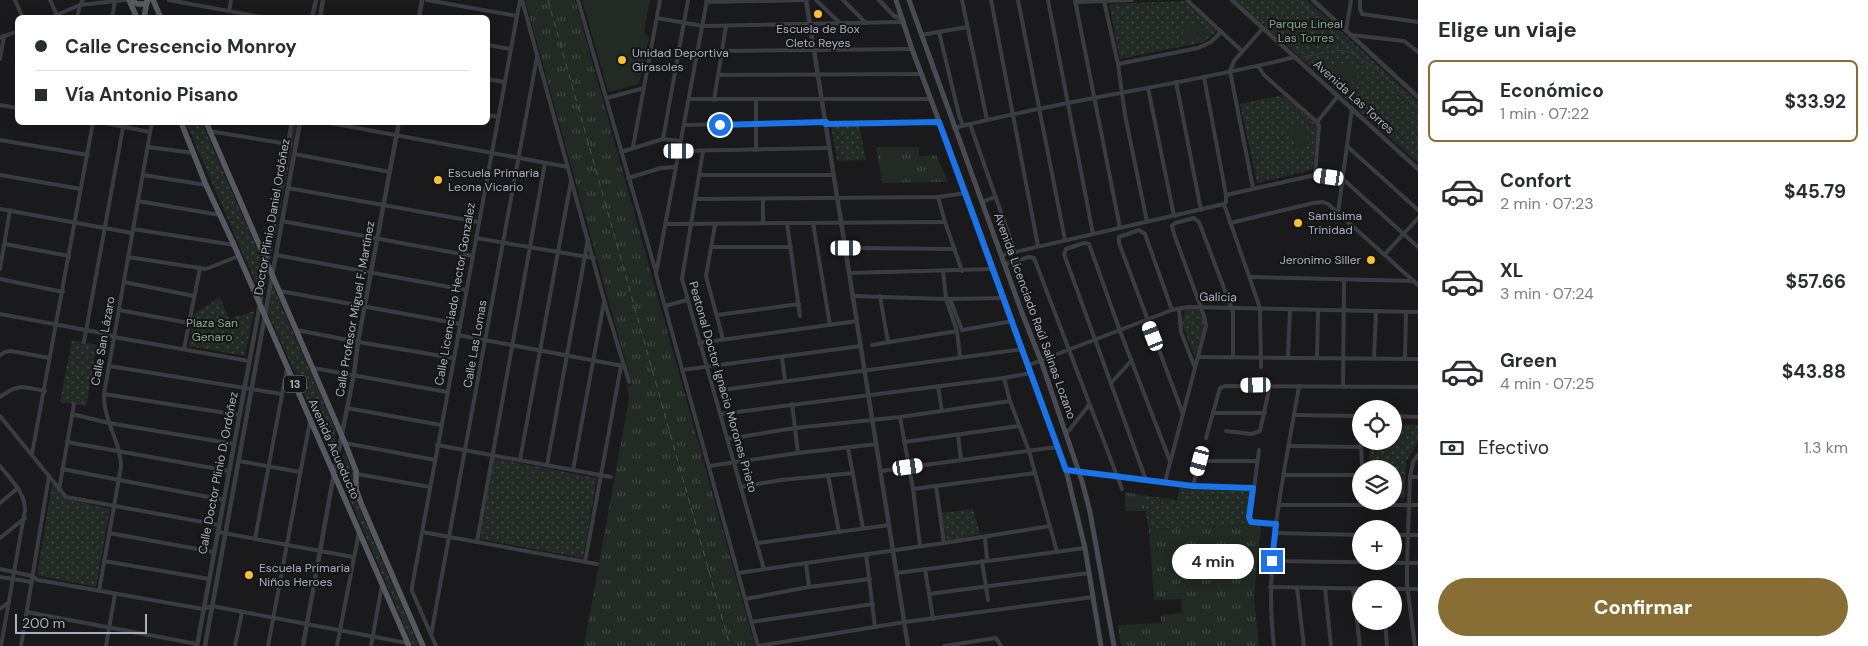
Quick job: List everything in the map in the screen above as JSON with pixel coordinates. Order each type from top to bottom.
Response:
[{"type":"main road","points":[[129,0],[142,5],[149,0]]},
{"type":"main road","points":[[129,0],[136,15]]},
{"type":"main road","points":[[145,15],[149,0]]},
{"type":"main road","points":[[149,0],[159,15]]},
{"type":"main road","name":"Avenida Licenciado Raúl Salinas Lozano","points":[[896,0],[930,99],[994,269],[1066,470]]},
{"type":"main road","name":"Avenida Licenciado Raúl Salinas Lozano","points":[[909,0],[954,128],[1067,433],[1090,512],[1114,646]]},
{"type":"main road","name":"Avenida Acueducto","points":[[182,125],[206,185],[240,256],[404,634],[405,644]]},
{"type":"main road","name":"Avenida Acueducto","points":[[207,125],[346,443],[357,474],[356,489],[361,503],[423,646]]},
{"type":"main road","points":[[1066,470],[1089,573],[1101,646]]},
{"type":"street","points":[[15,0],[22,15]]},
{"type":"street","points":[[50,0],[57,14],[89,2],[124,0]]},
{"type":"street","points":[[78,15],[83,0]]},
{"type":"street","points":[[169,0],[251,15]]},
{"type":"street","points":[[230,11],[231,0]]},
{"type":"street","points":[[313,15],[316,0]]},
{"type":"street","points":[[320,15],[323,0]]},
{"type":"street","points":[[420,15],[422,0]]},
{"type":"street","points":[[426,0],[517,16]]},
{"type":"street","points":[[521,0],[594,258],[622,366],[629,382]]},
{"type":"street","name":"Calle Licenciado Hector Gonzalez","points":[[431,635],[412,592],[478,222],[521,0]]},
{"type":"street","points":[[578,0],[665,306],[758,646],[905,622],[1093,597]]},
{"type":"street","points":[[633,147],[660,0]]},
{"type":"street","points":[[663,139],[688,0]]},
{"type":"street","points":[[656,274],[707,1],[806,0],[908,646]]},
{"type":"street","points":[[816,0],[840,23]]},
{"type":"street","points":[[843,0],[867,23]]},
{"type":"street","points":[[879,0],[894,16],[903,21]]},
{"type":"street","points":[[962,0],[987,120]]},
{"type":"street","points":[[991,0],[1038,246]]},
{"type":"street","points":[[1018,0],[1066,240]]},
{"type":"street","points":[[1048,0],[1093,234]]},
{"type":"street","points":[[1120,228],[1075,1],[1132,0]]},
{"type":"street","name":"Avenida Las Torres","points":[[1232,0],[1418,169]]},
{"type":"street","points":[[1313,0],[1418,96]]},
{"type":"street","points":[[1348,33],[1351,0]]},
{"type":"street","points":[[1360,0],[1362,14],[1418,22]]},
{"type":"street","points":[[113,15],[115,1]]},
{"type":"street","points":[[1104,1],[1118,64],[1147,222]]},
{"type":"street","points":[[1190,1],[1242,51]]},
{"type":"street","points":[[657,18],[702,26],[903,21]]},
{"type":"street","points":[[714,100],[726,26]]},
{"type":"street","points":[[921,35],[967,27]]},
{"type":"street","points":[[1253,188],[1230,71],[1234,61],[1262,28]]},
{"type":"street","points":[[0,59],[2,37],[15,32]]},
{"type":"street","points":[[939,32],[963,126]]},
{"type":"street","points":[[1118,64],[1198,48],[1211,42],[1222,32]]},
{"type":"street","points":[[1348,33],[1404,41],[1418,52]]},
{"type":"street","points":[[490,45],[510,50]]},
{"type":"street","points":[[722,51],[912,48]]},
{"type":"street","points":[[954,128],[1014,114],[1258,66],[1295,56]]},
{"type":"street","name":"Calle Las Lomas","points":[[431,635],[537,57]]},
{"type":"street","points":[[1258,66],[1264,75],[1317,122],[1320,132],[1315,175]]},
{"type":"street","points":[[718,75],[922,74]]},
{"type":"street","points":[[1204,76],[1226,194],[1226,202],[1224,204],[1260,308],[1261,367]]},
{"type":"street","points":[[490,79],[504,82]]},
{"type":"street","points":[[1176,82],[1201,210]]},
{"type":"street","points":[[607,98],[644,88]]},
{"type":"street","points":[[1148,88],[1174,216]]},
{"type":"street","points":[[1317,122],[1338,96]]},
{"type":"street","points":[[690,100],[930,99]]},
{"type":"street","points":[[756,100],[756,150]]},
{"type":"street","points":[[0,105],[15,108]]},
{"type":"street","points":[[1338,213],[1352,108]]},
{"type":"street","points":[[490,115],[498,117]]},
{"type":"street","points":[[684,125],[939,122]]},
{"type":"street","points":[[970,124],[1015,252]]},
{"type":"street","points":[[32,454],[93,125]]},
{"type":"street","points":[[84,342],[123,125]]},
{"type":"street","points":[[126,125],[150,132]]},
{"type":"street","name":"Calle San Lázaro","points":[[99,591],[121,467],[119,451],[104,402],[104,394],[151,125]]},
{"type":"street","name":"Doctor Plinio Daniel Ordóñez","points":[[260,304],[291,125]]},
{"type":"street","name":"Doctor Plinio Daniel Ordóñez","points":[[265,315],[299,125]]},
{"type":"street","points":[[340,125],[568,167]]},
{"type":"street","name":"Calle Profesor Miguel F. Martínez","points":[[303,646],[398,125]]},
{"type":"street","points":[[210,131],[288,144]]},
{"type":"street","points":[[621,152],[663,139],[681,141]]},
{"type":"street","points":[[0,140],[88,155]]},
{"type":"street","points":[[148,147],[194,153]]},
{"type":"street","points":[[1348,147],[1418,210]]},
{"type":"street","points":[[679,151],[830,148]]},
{"type":"street","name":"Peatonal Doctor Ignacio Morones Prieto","points":[[704,150],[682,273],[687,300],[764,569]]},
{"type":"street","points":[[294,154],[390,172]]},
{"type":"street","points":[[477,542],[546,163]]},
{"type":"street","points":[[628,178],[660,168],[676,167]]},
{"type":"street","points":[[0,175],[81,189]]},
{"type":"street","points":[[143,175],[206,185]]},
{"type":"street","points":[[700,175],[834,175]]},
{"type":"street","points":[[1226,194],[1315,175],[1343,179],[1418,247]]},
{"type":"street","points":[[520,460],[571,178]]},
{"type":"street","points":[[288,188],[478,222]]},
{"type":"street","points":[[696,199],[938,196],[966,193]]},
{"type":"street","points":[[938,196],[962,271]]},
{"type":"street","points":[[982,202],[995,197]]},
{"type":"street","points":[[763,199],[763,223]]},
{"type":"street","points":[[138,201],[220,215]]},
{"type":"street","points":[[1230,223],[1318,202],[1328,204],[1418,285]]},
{"type":"street","points":[[1002,255],[1224,204]]},
{"type":"street","points":[[0,209],[105,228],[234,244]]},
{"type":"street","points":[[0,268],[10,210]]},
{"type":"street","points":[[1165,482],[1206,326],[1174,234],[1172,226],[1175,223],[1191,218],[1198,219],[1231,307],[1234,320],[1233,357]]},
{"type":"street","points":[[1385,254],[1418,218]]},
{"type":"street","points":[[282,221],[472,256]]},
{"type":"street","points":[[814,222],[830,325]]},
{"type":"street","points":[[666,224],[945,222]]},
{"type":"street","points":[[787,223],[800,316]]},
{"type":"street","points":[[714,225],[706,276],[723,339]]},
{"type":"street","points":[[1172,310],[1145,234],[1139,230],[1121,236],[1119,243],[1183,414]]},
{"type":"street","points":[[547,465],[588,237]]},
{"type":"street","points":[[476,238],[594,258]]},
{"type":"street","points":[[1146,480],[1064,254],[1066,248],[1084,243],[1089,244],[1170,461]]},
{"type":"street","points":[[5,244],[69,256]]},
{"type":"street","points":[[712,247],[791,247]]},
{"type":"street","points":[[846,248],[955,249]]},
{"type":"street","points":[[276,255],[466,290]]},
{"type":"street","points":[[128,257],[209,268],[240,256]]},
{"type":"street","points":[[1005,264],[1029,256],[1034,258],[1122,489]]},
{"type":"street","points":[[184,349],[200,268]]},
{"type":"street","points":[[850,273],[994,269]]},
{"type":"street","points":[[943,271],[948,299],[960,331],[960,357]]},
{"type":"street","points":[[1250,277],[1344,281],[1414,281]]},
{"type":"street","points":[[0,279],[62,292]]},
{"type":"street","points":[[1343,386],[1344,281]]},
{"type":"street","points":[[124,282],[194,296]]},
{"type":"street","points":[[280,292],[460,324]]},
{"type":"street","points":[[853,296],[948,299],[1004,298]]},
{"type":"street","points":[[880,296],[888,342]]},
{"type":"street","points":[[573,470],[604,300]]},
{"type":"street","points":[[665,306],[687,300]]},
{"type":"street","name":"Calle Doctor Plinio D. Ordóñez","points":[[197,645],[260,304]]},
{"type":"street","points":[[717,315],[799,304]]},
{"type":"street","name":"Galicia","points":[[1029,365],[1070,351],[1172,310],[1179,309],[1231,307],[1418,312]]},
{"type":"street","points":[[1179,309],[1181,332],[1195,368]]},
{"type":"street","points":[[1288,357],[1290,309]]},
{"type":"street","points":[[119,310],[189,323]]},
{"type":"street","points":[[1317,357],[1318,310]]},
{"type":"street","points":[[1374,358],[1376,311]]},
{"type":"street","points":[[1405,358],[1406,312]]},
{"type":"street","points":[[0,314],[249,361]]},
{"type":"street","name":"Calle Doctor Plinio D. Ordóñez","points":[[205,646],[265,315]]},
{"type":"street","points":[[700,343],[857,322]]},
{"type":"street","points":[[872,344],[1013,322]]},
{"type":"street","points":[[297,330],[454,358]]},
{"type":"street","points":[[458,335],[622,366]]},
{"type":"street","points":[[682,370],[861,346]]},
{"type":"street","points":[[729,389],[1022,349]]},
{"type":"street","points":[[0,355],[11,351],[50,358]]},
{"type":"street","points":[[782,357],[785,381]]},
{"type":"street","points":[[1199,357],[1418,359]]},
{"type":"street","points":[[1111,383],[1131,360]]},
{"type":"street","points":[[109,366],[282,394]]},
{"type":"street","points":[[255,539],[287,366]]},
{"type":"street","points":[[585,562],[622,366]]},
{"type":"street","points":[[313,368],[447,392]]},
{"type":"street","points":[[721,414],[1032,373]]},
{"type":"street","points":[[1004,378],[1010,401],[1029,451],[1057,552]]},
{"type":"street","points":[[1226,431],[1251,434],[1260,431],[1270,385]]},
{"type":"street","points":[[0,397],[18,386],[44,391]]},
{"type":"street","points":[[938,386],[942,411]]},
{"type":"street","points":[[1206,438],[1219,391],[1225,386],[1418,387]]},
{"type":"street","points":[[1274,646],[1270,608],[1272,561],[1276,524],[1299,386]]},
{"type":"street","points":[[104,394],[239,415]]},
{"type":"street","points":[[727,439],[795,428],[900,417],[1010,401]]},
{"type":"street","points":[[59,490],[74,404]]},
{"type":"street","points":[[792,404],[798,453]]},
{"type":"street","points":[[1067,433],[1089,405]]},
{"type":"street","points":[[347,408],[441,425]]},
{"type":"street","points":[[1213,413],[1265,414]]},
{"type":"street","points":[[72,414],[109,423],[234,444]]},
{"type":"street","points":[[1294,415],[1352,416]]},
{"type":"street","points":[[0,416],[67,498],[219,525]]},
{"type":"street","points":[[1402,416],[1418,417]]},
{"type":"street","points":[[900,417],[913,489],[920,546]]},
{"type":"street","points":[[268,646],[310,419]]},
{"type":"street","points":[[904,442],[1019,426]]},
{"type":"street","points":[[958,434],[961,460]]},
{"type":"street","points":[[67,442],[229,471]]},
{"type":"street","points":[[346,443],[435,460]]},
{"type":"street","points":[[709,466],[877,444]]},
{"type":"street","points":[[437,445],[611,477]]},
{"type":"street","points":[[881,470],[1057,446]]},
{"type":"street","points":[[1289,446],[1352,446]]},
{"type":"street","points":[[848,448],[863,528]]},
{"type":"street","points":[[1193,486],[1203,448]]},
{"type":"street","points":[[1260,450],[1249,517],[1251,522],[1276,524]]},
{"type":"street","points":[[1415,646],[1407,563],[1410,477],[1413,462],[1418,455]]},
{"type":"street","points":[[238,461],[300,472]]},
{"type":"street","points":[[1200,461],[1257,461]]},
{"type":"street","points":[[0,466],[18,488],[24,499],[25,518],[1,644]]},
{"type":"street","points":[[62,469],[224,500]]},
{"type":"street","points":[[1066,470],[1193,486],[1253,488]]},
{"type":"street","points":[[740,487],[781,480],[853,473]]},
{"type":"street","points":[[913,489],[1035,473]]},
{"type":"street","points":[[357,474],[430,487]]},
{"type":"street","points":[[27,646],[21,645],[49,475]]},
{"type":"street","points":[[828,475],[839,532]]},
{"type":"street","points":[[1284,475],[1352,475]]},
{"type":"street","points":[[1410,477],[1418,476]]},
{"type":"street","points":[[936,486],[944,543]]},
{"type":"street","points":[[0,502],[18,488]]},
{"type":"street","points":[[1280,505],[1352,503]]},
{"type":"street","points":[[1402,505],[1418,505]]},
{"type":"street","points":[[0,538],[25,518]]},
{"type":"street","points":[[758,543],[889,525]]},
{"type":"street","points":[[738,573],[1050,526]]},
{"type":"street","points":[[218,532],[353,557]]},
{"type":"street","points":[[337,646],[359,532]]},
{"type":"street","points":[[422,532],[597,564]]},
{"type":"street","points":[[109,533],[214,552]]},
{"type":"street","points":[[1275,533],[1352,534]]},
{"type":"street","points":[[1402,535],[1418,535]]},
{"type":"street","points":[[984,537],[988,600]]},
{"type":"street","points":[[897,573],[1084,548]]},
{"type":"street","points":[[866,554],[875,627]]},
{"type":"street","points":[[104,561],[209,579]]},
{"type":"street","points":[[1272,561],[1418,563]]},
{"type":"street","points":[[806,563],[809,587]]},
{"type":"street","points":[[0,569],[32,576],[38,580],[203,609],[212,606],[373,636],[405,644]]},
{"type":"street","points":[[925,569],[933,618]]},
{"type":"street","points":[[210,573],[217,574]]},
{"type":"street","points":[[929,594],[1089,573]]},
{"type":"street","points":[[0,577],[31,582],[38,580]]},
{"type":"street","points":[[745,599],[809,587],[870,579]]},
{"type":"street","points":[[371,646],[382,585]]},
{"type":"street","points":[[1270,587],[1352,589]]},
{"type":"street","points":[[1297,588],[1304,646]]},
{"type":"street","points":[[1325,588],[1331,646]]},
{"type":"street","points":[[1402,589],[1418,589]]},
{"type":"street","points":[[106,646],[115,594]]},
{"type":"street","points":[[0,609],[9,602]]},
{"type":"street","points":[[751,622],[873,604]]},
{"type":"street","points":[[27,612],[197,645]]},
{"type":"street","points":[[235,646],[242,612]]},
{"type":"street","points":[[1358,630],[1360,646]]},
{"type":"street","points":[[1385,630],[1387,646]]},
{"type":"street","points":[[431,635],[436,646]]},
{"type":"street","points":[[944,646],[996,638],[1000,646]]},
{"type":"green space","points":[[525,0],[575,0],[755,646],[584,646],[629,398],[627,387],[632,385]]},
{"type":"green space","name":"Unidad Deportiva Girasoles","points":[[582,0],[650,0],[644,32],[649,38],[639,84],[608,91]]},
{"type":"green space","name":"Parque Lineal Las Torres","points":[[1236,0],[1307,0],[1418,102],[1418,163]]},
{"type":"green space","points":[[1184,1],[1217,31],[1204,42],[1120,59],[1109,4]]},
{"type":"green space","points":[[1203,24],[1206,37],[1184,40],[1182,28]]},
{"type":"green space","points":[[1340,63],[1349,67],[1360,79],[1356,84],[1344,78],[1336,68]]},
{"type":"green space","points":[[1283,95],[1318,126],[1312,170],[1257,183],[1240,104]]},
{"type":"green space","points":[[187,125],[203,125],[263,263],[259,285],[256,284]]},
{"type":"green space","points":[[294,125],[297,125],[271,258]]},
{"type":"green space","points":[[831,125],[859,125],[866,160],[837,161]]},
{"type":"green space","points":[[1304,125],[1309,146],[1296,149],[1291,128]]},
{"type":"green space","points":[[876,147],[919,147],[919,157],[936,155],[948,182],[882,183]]},
{"type":"green space","points":[[911,162],[913,176],[888,180],[886,167]]},
{"type":"green space","points":[[273,286],[336,431],[333,455],[268,313]]},
{"type":"green space","name":"Plaza San Genaro","points":[[220,297],[229,319],[254,311],[245,356],[189,346],[194,314]]},
{"type":"green space","points":[[1185,309],[1200,309],[1205,324],[1195,357],[1182,324]]},
{"type":"green space","points":[[72,340],[97,345],[86,406],[60,402]]},
{"type":"green space","points":[[1402,424],[1418,425],[1418,442],[1406,462],[1405,498],[1402,498],[1402,460],[1369,460],[1370,450],[1402,450]]},
{"type":"green space","points":[[343,453],[345,453],[353,473],[352,489],[355,498],[419,646],[413,646],[340,476]]},
{"type":"green space","points":[[494,458],[597,478],[583,558],[480,539]]},
{"type":"green space","points":[[52,484],[66,499],[110,509],[96,587],[37,575]]},
{"type":"green space","points":[[1180,488],[1250,490],[1246,517],[1252,525],[1149,529],[1142,495],[1177,500]]},
{"type":"green space","points":[[1125,492],[1142,495],[1145,511],[1125,511]]},
{"type":"green space","points":[[973,509],[980,534],[947,541],[941,513]]},
{"type":"green space","points":[[1261,526],[1254,596],[1259,646],[1121,646],[1118,625],[1161,623],[1161,615],[1182,613],[1181,599],[1154,600],[1149,529]]},
{"type":"waterway","points":[[1297,0],[1358,55]]},
{"type":"waterway","points":[[1303,57],[1335,51],[1345,51],[1354,54],[1373,67],[1418,109]]},
{"type":"waterway","points":[[1306,60],[1312,56]]},
{"type":"railway","points":[[548,0],[730,646]]},
{"type":"place","name":"Escuela de Box Cleto Reyes","points":[[818,14]]},
{"type":"place","name":"Unidad Deportiva Girasoles","points":[[622,60]]},
{"type":"place","name":"Escuela Primaria Leona Vicario","points":[[438,180]]},
{"type":"place","name":"Santisima Trinidad","points":[[1298,223]]},
{"type":"place","name":"Jeronimo Siller","points":[[1371,260]]},
{"type":"place","name":"Escuela Primaria Niños Heroes","points":[[249,575]]},
{"type":"route","points":[[720,125],[826,122],[826,124],[939,122],[1066,470],[1193,486],[1253,488],[1249,517],[1251,522],[1276,524],[1272,561]]}]
